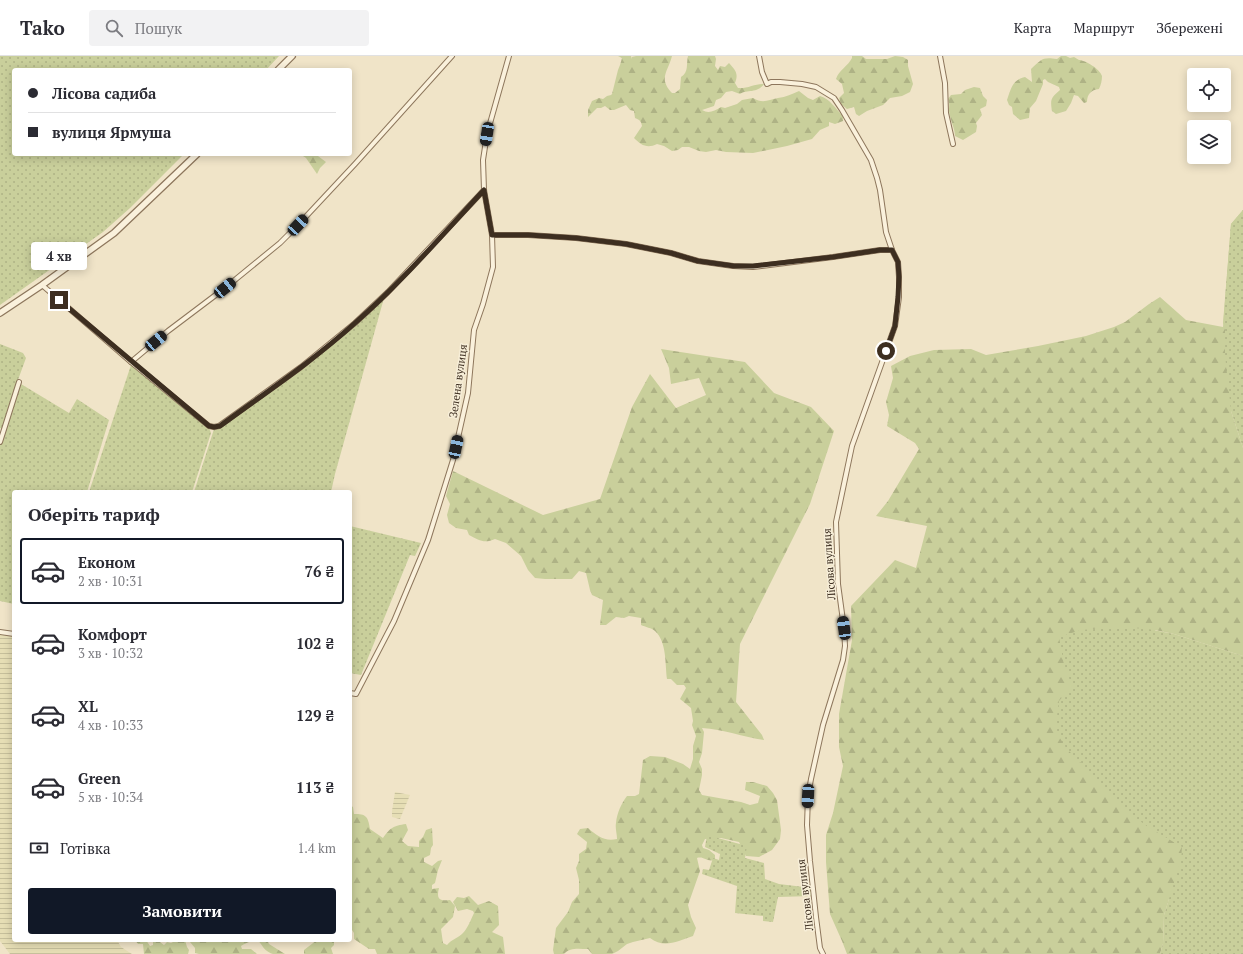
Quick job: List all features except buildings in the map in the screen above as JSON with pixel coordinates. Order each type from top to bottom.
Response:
[{"type":"street","points":[[280,68],[292,56]]},
{"type":"street","points":[[131,362],[280,243],[355,164],[452,56]]},
{"type":"street","name":"Зелена вулиця","points":[[352,693],[356,694],[394,621],[428,540],[453,460],[468,393],[474,330],[493,267],[492,235],[484,190],[483,160],[487,134],[509,56]]},
{"type":"street","name":"Лісова вулиця","points":[[759,56],[762,72],[768,84],[771,82],[802,84],[816,87],[834,98],[871,160],[880,190],[886,232],[898,262],[899,277],[895,326],[852,446],[836,522],[838,578],[845,646],[843,660],[822,732],[811,779],[808,796],[807,825],[820,948],[823,954]]},
{"type":"street","points":[[940,56],[945,82],[946,113],[953,144]]},
{"type":"street","points":[[0,313],[42,285],[114,233],[195,156]]},
{"type":"street","points":[[42,285],[131,362],[209,426],[220,426],[301,367],[355,323],[388,292],[484,190]]},
{"type":"street","points":[[492,235],[528,235],[576,238],[619,243],[671,253],[698,261],[734,266],[760,266],[880,250],[892,250]]},
{"type":"street","points":[[0,442],[19,382]]},
{"type":"street","points":[[0,632],[12,634]]},
{"type":"shaded area","points":[[0,632],[12,634],[12,942],[118,942],[121,947],[132,954],[10,954],[0,941]]},
{"type":"shaded area","points":[[395,792],[410,795],[400,819],[392,817]]},
{"type":"green space","points":[[0,56],[279,56],[268,68],[12,68],[12,156],[182,156],[130,208],[103,232],[0,305]]},
{"type":"green space","points":[[618,56],[631,56],[632,59],[632,57],[636,56],[672,56],[665,79],[668,88],[672,93],[675,93],[680,89],[681,77],[684,75],[686,70],[688,56],[715,56],[715,66],[718,70],[720,66],[725,67],[729,63],[736,72],[737,77],[735,83],[738,88],[764,84],[758,89],[740,94],[732,91],[726,92],[721,98],[716,100],[714,106],[702,110],[707,112],[712,112],[721,107],[725,108],[737,104],[742,100],[753,98],[760,101],[766,101],[799,91],[813,100],[820,96],[826,99],[843,116],[843,121],[835,124],[829,122],[829,126],[820,130],[812,139],[753,153],[716,150],[706,152],[689,147],[682,147],[678,150],[672,151],[657,144],[644,146],[634,138],[642,126],[641,123],[635,118],[634,111],[630,110],[626,105],[614,110],[610,110],[605,106],[597,108],[588,117],[588,110],[592,101],[599,98],[603,99],[612,94],[622,58]]},
{"type":"green space","points":[[852,56],[862,56],[866,59],[887,59],[895,56],[903,57],[908,60],[908,66],[913,84],[910,92],[902,96],[890,98],[883,105],[867,111],[859,116],[856,114],[854,107],[847,109],[841,104],[839,98],[844,93],[842,84],[836,79],[839,73],[850,61]]},
{"type":"green space","points":[[1061,56],[1070,58],[1074,57],[1082,60],[1101,73],[1102,76],[1099,89],[1090,93],[1087,102],[1084,103],[1078,96],[1074,95],[1066,111],[1056,114],[1052,111],[1051,101],[1060,90],[1059,87],[1045,79],[1043,80],[1043,84],[1036,101],[1030,108],[1029,118],[1020,120],[1013,114],[1012,107],[1009,105],[1007,100],[1011,89],[1017,80],[1021,78],[1025,77],[1032,82],[1031,69],[1042,60],[1048,58],[1057,59]]},
{"type":"green space","points":[[974,87],[980,88],[983,96],[987,100],[986,106],[980,109],[982,115],[976,123],[976,132],[963,140],[955,136],[949,111],[948,99],[951,95],[961,94],[965,90]]},
{"type":"green space","points":[[303,156],[318,156],[326,162],[317,174]]},
{"type":"green space","points":[[1243,210],[1231,411],[1243,448],[1243,656],[1174,634],[1155,630],[1243,949],[1169,899],[1164,915],[1163,944],[1160,954],[847,954],[830,914],[826,862],[826,835],[833,813],[843,766],[839,747],[839,714],[852,640],[851,606],[895,560],[916,568],[927,526],[876,516],[888,501],[919,449],[915,443],[887,426],[889,415],[886,402],[893,378],[891,366],[910,356],[934,350],[971,349],[986,355],[1086,336],[1125,322],[1160,297],[1186,320],[1223,327],[1231,224]]},
{"type":"green space","points":[[1243,210],[1243,448],[1231,411],[1225,355],[1225,327],[1223,323],[1231,224]]},
{"type":"green space","points":[[382,298],[384,298],[331,490],[195,490],[214,429],[220,428],[338,341]]},
{"type":"green space","points":[[0,344],[23,353],[26,358],[2,429],[0,428]]},
{"type":"green space","points":[[661,349],[745,362],[774,393],[811,407],[834,431],[810,504],[740,644],[736,702],[762,735],[764,740],[702,728],[704,732],[702,753],[699,762],[702,769],[702,775],[699,790],[702,795],[750,805],[758,803],[760,796],[745,790],[746,782],[753,782],[767,786],[777,800],[781,830],[780,839],[772,850],[759,857],[746,856],[739,842],[721,838],[705,839],[702,845],[703,848],[709,850],[715,855],[715,860],[697,858],[700,871],[688,905],[696,928],[693,936],[666,944],[650,938],[627,944],[612,954],[592,954],[588,949],[572,949],[564,954],[554,954],[553,950],[556,928],[568,912],[572,902],[579,894],[579,880],[576,868],[579,861],[579,854],[586,849],[587,842],[577,834],[580,829],[588,828],[601,838],[609,840],[617,839],[616,825],[618,812],[627,796],[635,796],[639,794],[643,760],[650,756],[665,757],[683,764],[690,769],[696,736],[692,725],[693,721],[691,708],[680,699],[686,688],[684,685],[677,685],[671,679],[667,679],[665,654],[662,641],[654,630],[641,625],[641,618],[629,616],[624,618],[616,617],[606,625],[600,625],[603,600],[592,595],[586,573],[579,571],[572,579],[535,578],[528,570],[521,556],[506,543],[495,539],[488,541],[479,540],[469,535],[467,530],[456,528],[449,523],[447,515],[450,504],[446,496],[453,471],[543,515],[600,499],[632,407],[650,374],[676,408],[706,395],[699,378],[671,384],[669,368]]},
{"type":"green space","points":[[131,365],[209,428],[211,433],[193,490],[90,490]]},
{"type":"green space","points":[[21,384],[69,413],[77,399],[109,420],[88,490],[12,490],[12,604],[0,601],[0,443]]},
{"type":"green space","points":[[352,526],[421,543],[415,556],[410,555],[361,675],[352,673]]},
{"type":"green space","points":[[1116,627],[1148,629],[1174,634],[1243,656],[1243,954],[1160,954],[1163,944],[1164,915],[1181,860],[1182,847],[1148,827],[1121,807],[1066,748],[1055,730],[1059,701],[1072,686],[1064,665],[1059,637],[1081,630]]},
{"type":"green space","points":[[352,806],[354,814],[364,815],[368,821],[370,829],[383,838],[388,831],[398,825],[406,824],[408,830],[402,841],[408,846],[419,847],[419,841],[423,837],[426,830],[432,828],[433,845],[430,855],[424,858],[424,862],[432,866],[438,861],[442,860],[435,883],[432,885],[432,889],[439,888],[438,895],[440,899],[450,900],[455,906],[453,917],[441,929],[443,943],[447,945],[463,933],[468,926],[474,913],[473,911],[467,909],[458,911],[453,902],[457,897],[464,898],[469,896],[478,905],[489,901],[498,906],[499,925],[492,932],[503,937],[505,954],[377,954],[375,949],[369,949],[354,939],[354,933],[352,930]]},
{"type":"green space","points":[[707,835],[747,846],[745,858],[764,863],[765,879],[779,884],[812,888],[812,896],[778,897],[773,922],[763,921],[763,916],[735,913],[737,886],[702,874],[703,869],[709,870],[713,858],[719,860],[720,854],[705,847]]},
{"type":"green space","points":[[136,942],[147,942],[150,946],[153,945],[153,942],[160,942],[164,945],[167,942],[186,942],[189,950],[188,954],[144,954],[143,944],[138,944]]},
{"type":"green space","points":[[190,942],[249,942],[241,946],[242,949],[251,949],[257,954],[199,954],[195,953],[195,948]]},
{"type":"green space","points":[[259,942],[268,942],[285,954],[273,954],[268,952]]},
{"type":"green space","points":[[314,942],[334,942],[334,945],[331,948],[333,954],[304,954],[304,950]]},
{"type":"route","points":[[59,300],[209,426],[220,426],[301,367],[355,323],[388,292],[484,190],[492,235],[528,235],[576,238],[626,244],[671,253],[698,261],[734,266],[753,266],[880,250],[892,250],[898,262],[898,297],[895,326],[886,351]]}]
